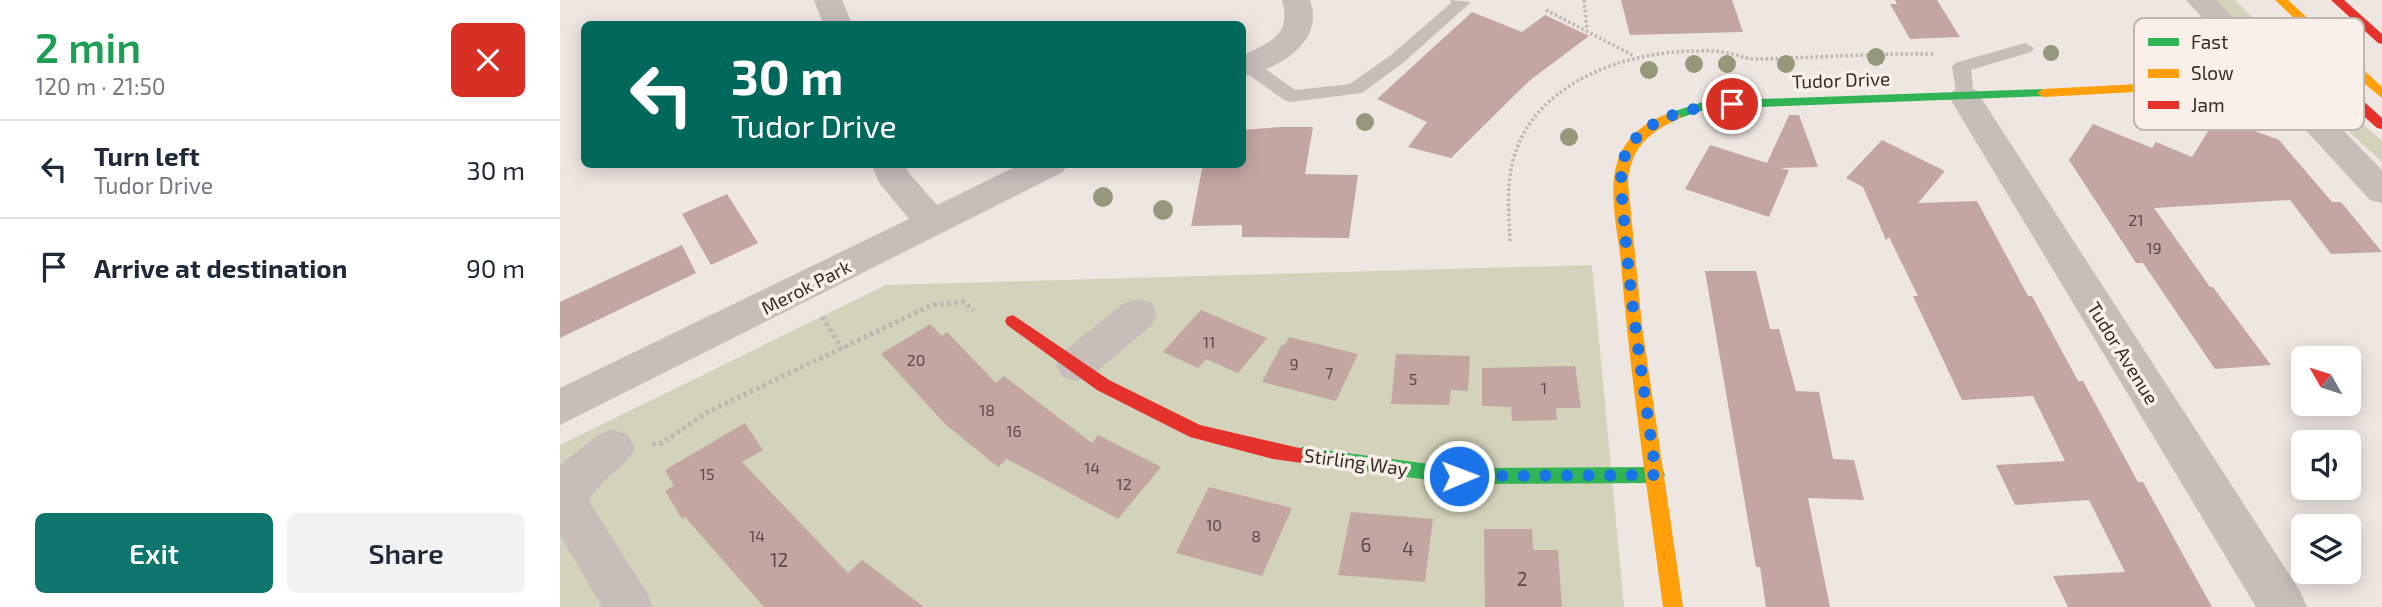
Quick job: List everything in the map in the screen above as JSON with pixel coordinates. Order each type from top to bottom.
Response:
[{"type":"main road","points":[[2281,0],[2300,18]]},
{"type":"main road","points":[[2337,0],[2357,18]]},
{"type":"main road","points":[[2364,24],[2382,40]]},
{"type":"main road","points":[[2364,77],[2382,93]]},
{"type":"main road","name":"Tudor Drive","points":[[1674,607],[1628,264],[1622,194],[1623,158],[1642,131],[1674,115],[1706,105],[2134,88]]},
{"type":"main road","points":[[2364,109],[2382,125]]},
{"type":"main road","name":"Stirling Way","points":[[1013,321],[1103,385],[1196,432],[1273,451],[1459,476],[1656,475]]},
{"type":"street","points":[[828,0],[836,21]]},
{"type":"street","points":[[1246,65],[1284,46],[1300,31],[1303,13],[1296,0]]},
{"type":"street","points":[[2200,0],[2217,18]]},
{"type":"street","name":"Tudor Avenue","points":[[1965,97],[2283,607]]},
{"type":"street","points":[[2324,130],[2382,191]]},
{"type":"street","points":[[889,168],[892,176],[932,223]]},
{"type":"street","name":"Merok Park","points":[[560,408],[1043,168]]},
{"type":"street","points":[[1076,365],[1138,314]]},
{"type":"street","points":[[613,448],[576,479],[563,505],[629,607]]},
{"type":"lane","points":[[1246,67],[1291,96],[1355,89],[1407,51],[1462,2],[1458,0]]},
{"type":"lane","points":[[1965,97],[1961,67],[2025,48]]},
{"type":"path","points":[[1584,0],[1587,31]]},
{"type":"path","points":[[1546,10],[1635,56]]},
{"type":"path","points":[[613,448],[662,443],[706,412],[932,305],[963,302],[977,312],[1013,321]]},
{"type":"green space","points":[[2211,0],[2235,0],[2253,18],[2227,18]]},
{"type":"green space","points":[[2364,125],[2382,141],[2382,162],[2347,130],[2364,130]]},
{"type":"green space","points":[[1592,265],[1624,607],[560,607],[560,445],[886,285]]},
{"type":"building","points":[[1621,0],[1732,0],[1743,32],[1630,35]]},
{"type":"building","points":[[1895,0],[1937,0],[1960,37],[1910,39],[1890,4],[1897,4]]},
{"type":"building","points":[[1472,12],[1522,32],[1545,15],[1589,36],[1529,81],[1451,158],[1408,147],[1427,122],[1377,99]]},
{"type":"building","points":[[1789,115],[1799,115],[1818,167],[1780,168],[1789,170],[1769,217],[1685,189],[1710,145],[1767,163]]},
{"type":"building","points":[[2093,124],[2152,148],[2156,142],[2192,157],[2209,130],[2252,130],[2279,140],[2332,202],[2341,202],[2382,252],[2331,254],[2290,200],[2154,208],[2210,287],[2213,287],[2271,365],[2215,369],[2143,263],[2136,263],[2069,160]]},
{"type":"building","points":[[1313,127],[1305,174],[1358,175],[1349,238],[1242,237],[1242,225],[1191,226],[1202,168],[1246,168],[1246,130]]},
{"type":"building","points":[[1882,140],[1945,171],[1918,203],[1977,201],[2028,296],[2032,296],[2078,381],[2083,381],[2138,482],[2143,482],[2212,607],[2068,607],[2053,576],[2125,572],[2089,500],[2015,505],[1996,465],[2065,461],[2033,396],[1962,400],[1913,296],[1918,296],[1889,237],[1886,240],[1863,187],[1846,178]]},
{"type":"building","points":[[727,194],[758,243],[711,265],[682,214]]},
{"type":"building","points":[[682,245],[696,273],[560,338],[560,302]]},
{"type":"building","points":[[1705,271],[1756,271],[1770,329],[1779,329],[1796,391],[1819,392],[1833,459],[1854,460],[1864,500],[1808,498],[1830,607],[1766,607],[1760,567],[1756,567]]},
{"type":"building","points":[[1201,310],[1267,338],[1238,373],[1206,359],[1198,368],[1163,352]]},
{"type":"building","points":[[930,324],[942,336],[947,332],[996,383],[1004,376],[1092,443],[1098,435],[1161,467],[1118,519],[1007,459],[998,467],[945,424],[881,354]]},
{"type":"building","points":[[1289,337],[1358,354],[1336,401],[1262,382],[1282,344],[1285,345]]},
{"type":"building","points":[[1396,354],[1470,356],[1468,391],[1451,390],[1449,405],[1391,404]]},
{"type":"building","points":[[1575,366],[1581,408],[1556,408],[1557,420],[1512,421],[1511,407],[1482,406],[1482,368]]},
{"type":"building","points":[[745,423],[763,450],[742,462],[848,573],[862,560],[924,607],[764,607],[685,517],[682,519],[665,491],[674,486],[665,470]]},
{"type":"building","points":[[1209,487],[1292,508],[1262,576],[1176,553]]},
{"type":"building","points":[[1351,512],[1433,519],[1425,582],[1338,575]]},
{"type":"building","points":[[1484,529],[1532,529],[1533,550],[1558,550],[1562,607],[1485,607]]},
{"type":"traffic: fast","points":[[1674,116],[1706,105],[2043,93]]},
{"type":"traffic: fast","points":[[1302,455],[1459,476],[1656,475]]},
{"type":"traffic: slow","points":[[2281,0],[2300,18]]},
{"type":"traffic: slow","points":[[2364,77],[2382,94]]},
{"type":"traffic: slow","points":[[2043,93],[2134,88]]},
{"type":"traffic: slow","points":[[1673,607],[1634,326],[1621,183],[1625,159],[1636,140],[1652,126],[1674,116]]},
{"type":"traffic: jam","points":[[2337,0],[2357,18]]},
{"type":"traffic: jam","points":[[2364,24],[2382,40]]},
{"type":"traffic: jam","points":[[2364,109],[2382,125]]},
{"type":"traffic: jam","points":[[1013,321],[1103,385],[1196,432],[1273,451],[1302,455]]},
{"type":"route","points":[[1459,476],[1656,475],[1628,264],[1622,194],[1623,158],[1642,131],[1674,115],[1706,105],[1732,104]]}]
